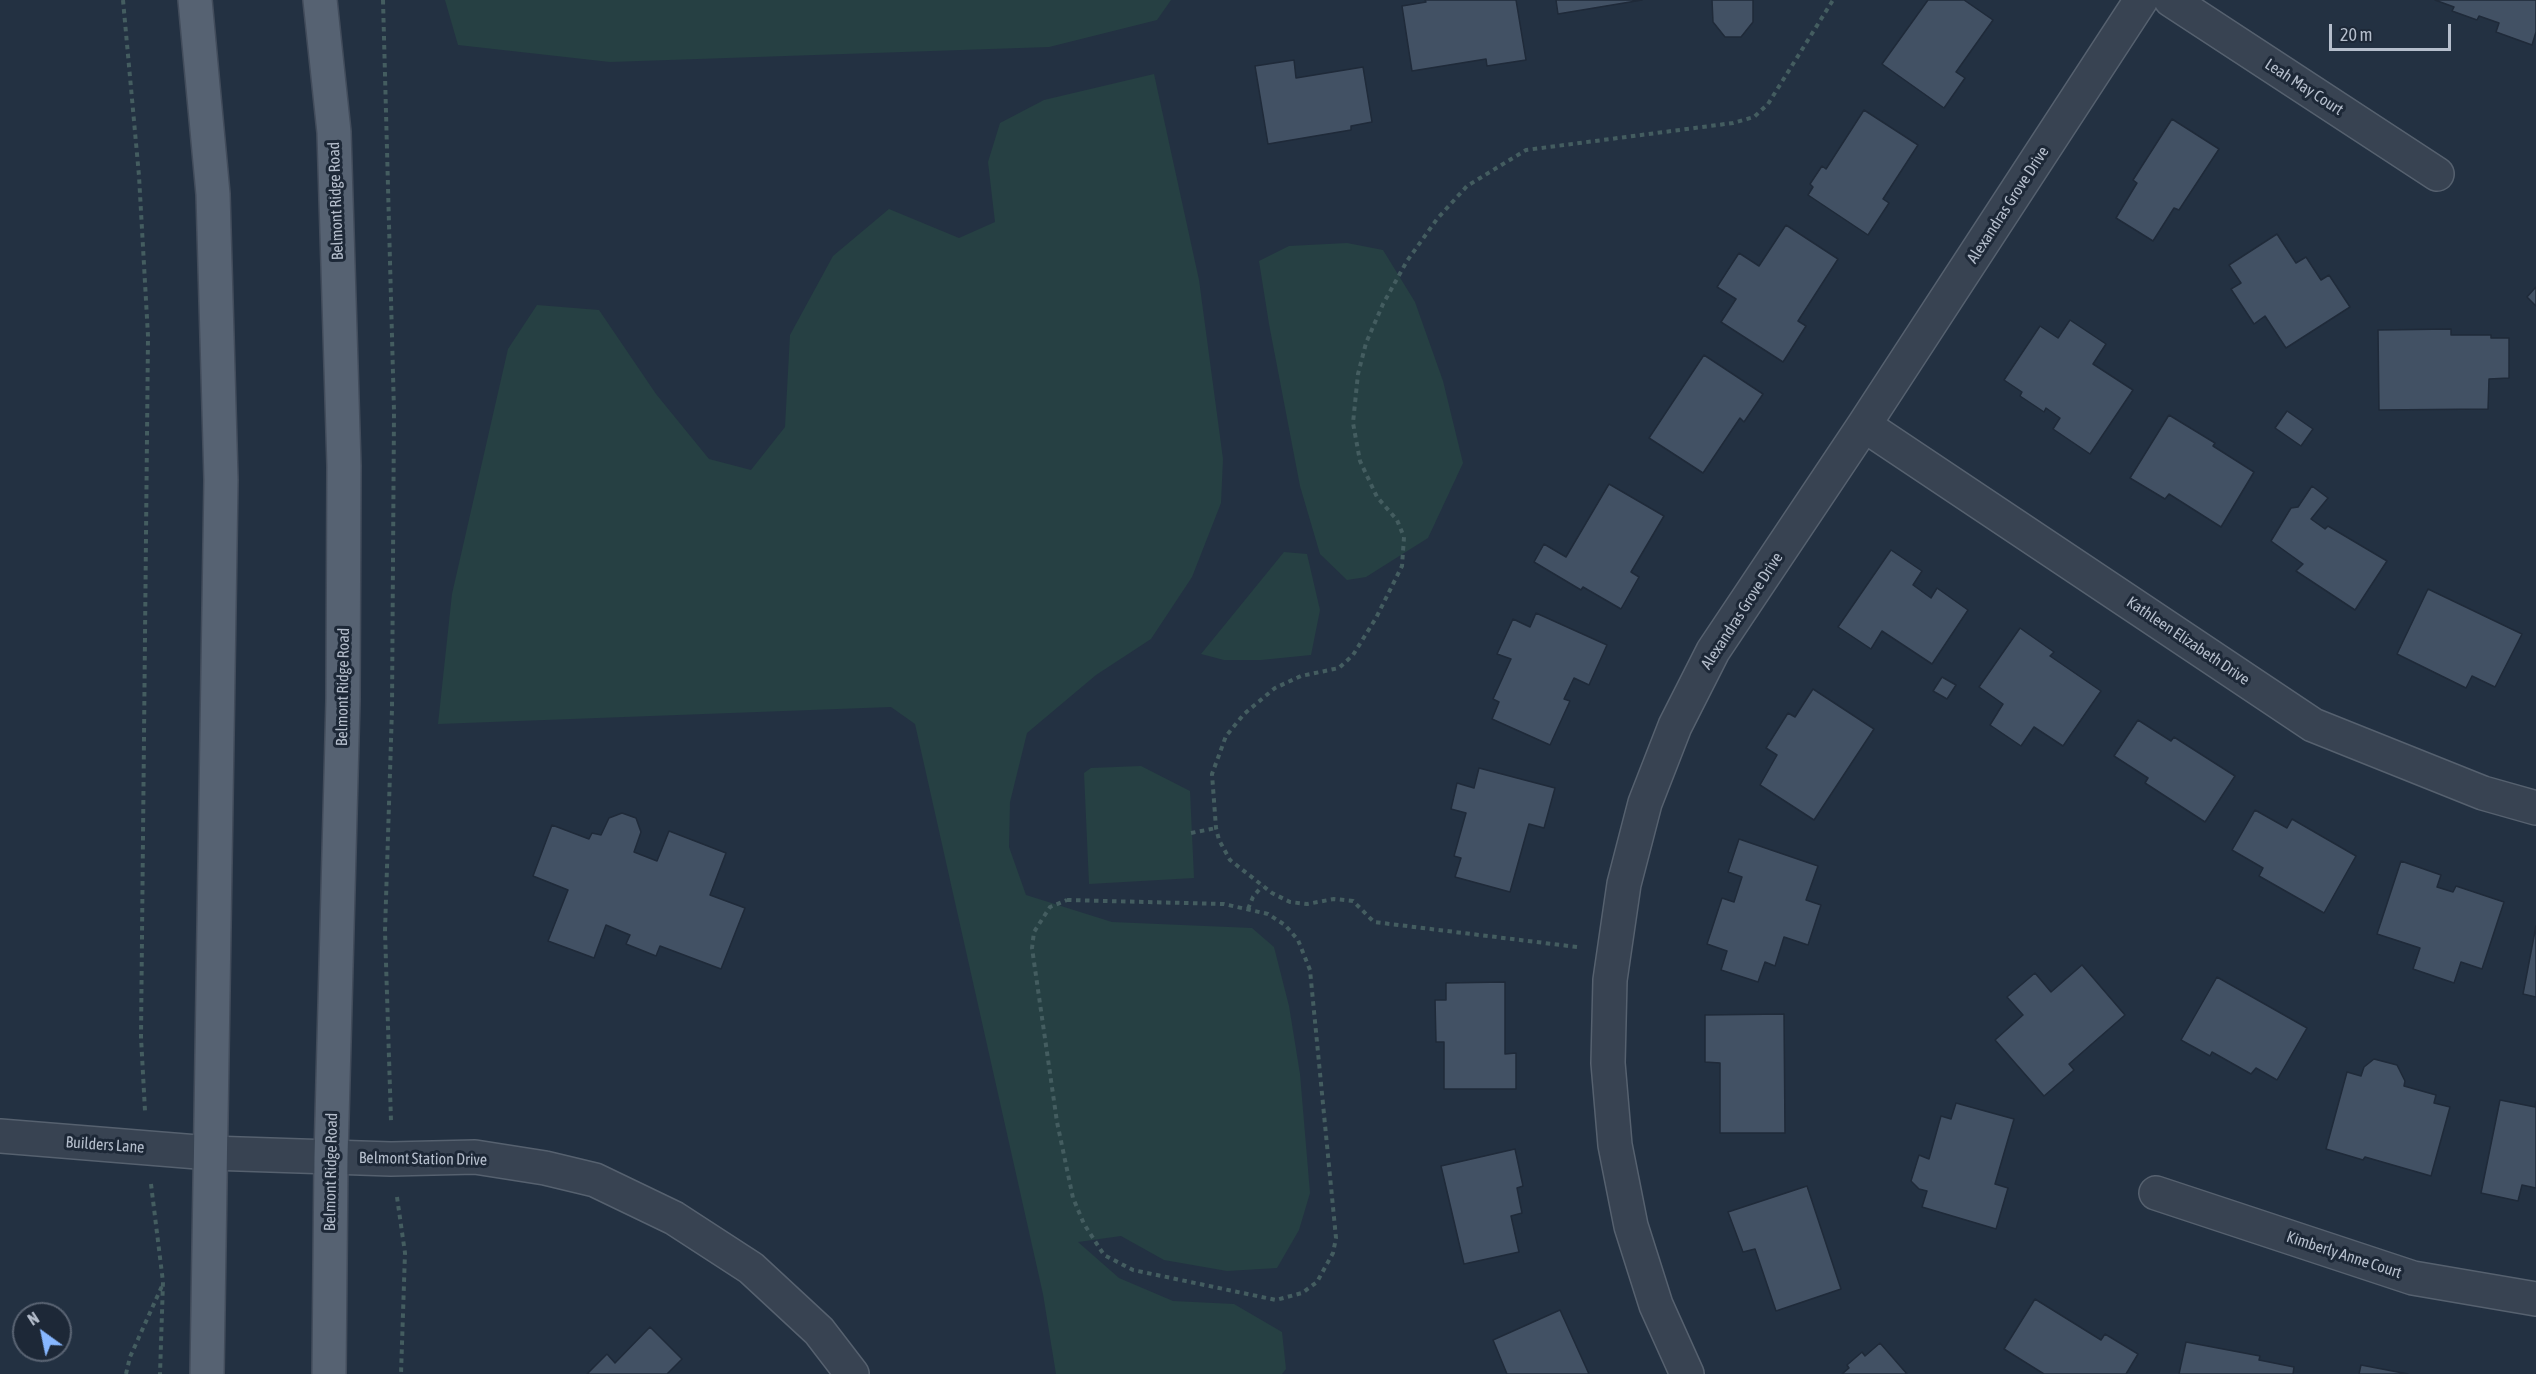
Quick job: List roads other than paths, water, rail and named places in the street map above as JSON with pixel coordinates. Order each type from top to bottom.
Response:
[{"type":"main road","points":[[195,0],[213,194],[221,480],[207,1374]]},
{"type":"main road","name":"Belmont Ridge Road","points":[[321,0],[334,132],[344,466],[344,700],[331,1157],[329,1374]]},
{"type":"street","name":"Alexandras Grove Drive","points":[[1687,1374],[1656,1305],[1631,1226],[1615,1145],[1608,1063],[1610,980],[1624,884],[1645,803],[1675,726],[1713,651],[1864,425],[2141,0]]},
{"type":"street","name":"Leah May Court","points":[[2171,0],[2437,174]]},
{"type":"street","name":"Kathleen Elizabeth Drive","points":[[1864,425],[2313,725],[2483,793],[2536,808]]},
{"type":"street","name":"Builders Lane","points":[[0,1136],[210,1153]]},
{"type":"street","name":"Belmont Station Drive","points":[[210,1153],[391,1159],[475,1157],[545,1168],[596,1180],[674,1218],[751,1268],[819,1331],[852,1374]]},
{"type":"street","name":"Kimberly Anne Court","points":[[2156,1193],[2413,1278],[2536,1299]]}]
